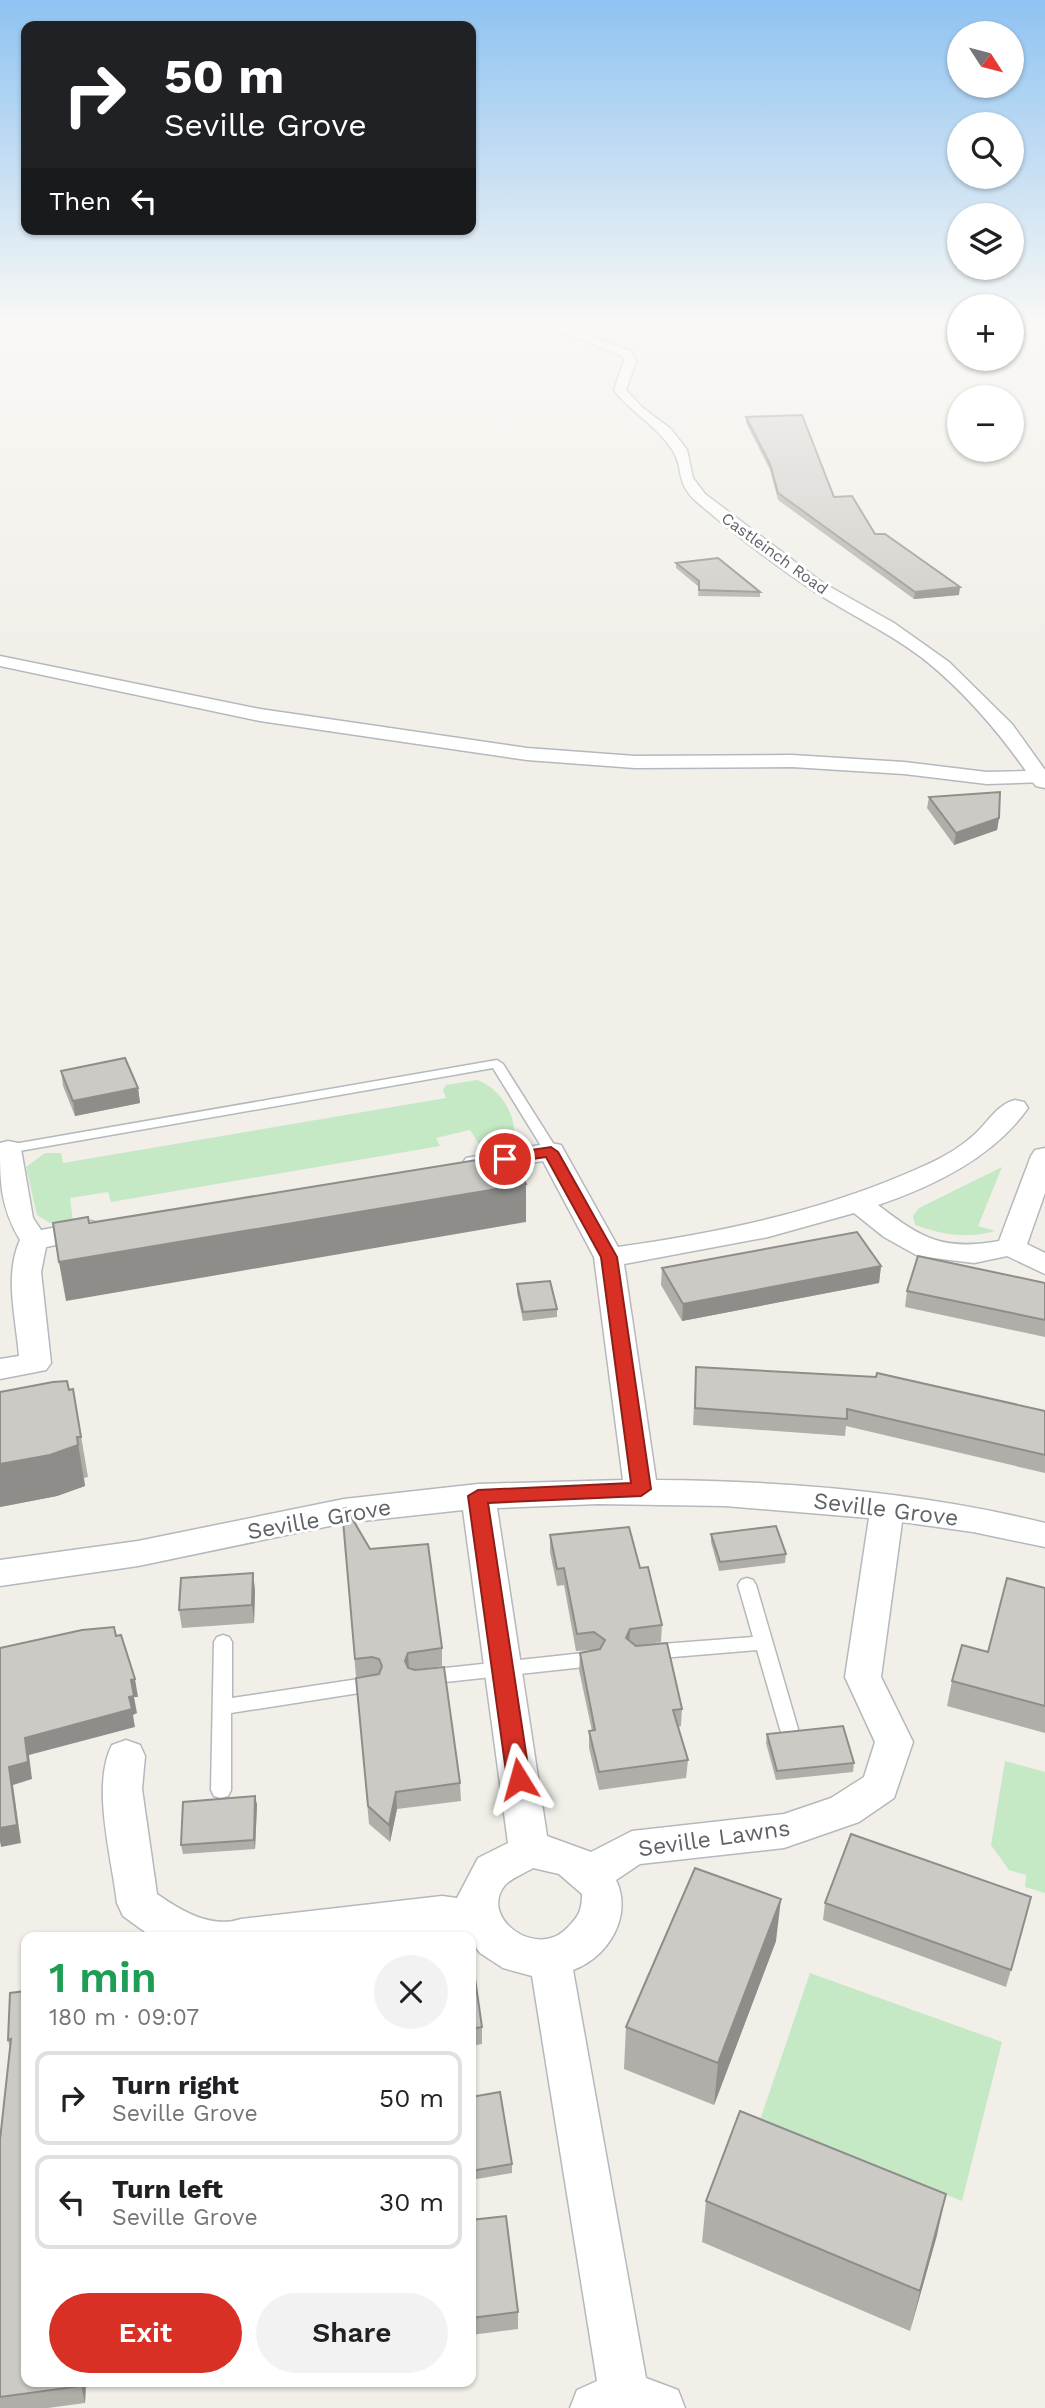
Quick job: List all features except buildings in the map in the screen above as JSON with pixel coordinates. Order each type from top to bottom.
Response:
[{"type":"street","name":"Castleinch Road","points":[[669,435],[682,453],[686,478],[700,497],[817,586],[887,627],[943,666],[1005,728],[1043,778]]},
{"type":"street","points":[[0,661],[260,715],[527,754],[635,762],[792,761],[904,768],[987,778],[1043,778]]},
{"type":"street","points":[[609,1257],[688,1244],[860,1204],[947,1165],[979,1144],[1004,1123],[1015,1108]]},
{"type":"street","points":[[4,1148],[19,1218],[34,1240]]},
{"type":"street","points":[[449,1168],[551,1152],[609,1257],[641,1489]]},
{"type":"street","points":[[1011,1247],[1045,1156]]},
{"type":"street","points":[[860,1204],[894,1231],[928,1250],[974,1254],[1011,1247],[1045,1265]]},
{"type":"street","points":[[34,1240],[119,1225]]},
{"type":"street","points":[[0,1369],[35,1363],[26,1272],[27,1256],[34,1240]]},
{"type":"street","name":"Seville Grove","points":[[0,1573],[153,1551],[342,1512],[478,1496],[641,1489],[754,1493],[887,1508],[967,1519],[1045,1535]]},
{"type":"street","points":[[478,1496],[529,1851]]},
{"type":"street","name":"Seville Lawns","points":[[591,1874],[632,1848],[784,1831],[845,1810],[880,1787],[894,1742],[863,1677],[887,1508]]},
{"type":"street","points":[[126,1756],[122,1789],[138,1903],[176,1931],[182,1932]]},
{"type":"street","points":[[529,1851],[549,1851],[573,1859],[591,1874],[601,1896],[601,1917],[589,1939],[571,1952],[550,1959],[523,1958],[506,1952],[486,1935],[477,1919],[476,1895],[484,1878],[505,1859],[529,1851]]},
{"type":"street","points":[[285,1932],[442,1914],[477,1919]]},
{"type":"street","points":[[550,1959],[627,2404]]},
{"type":"lane","points":[[4,1148],[497,1065],[551,1152]]},
{"type":"lane","points":[[747,1585],[789,1730]]},
{"type":"lane","points":[[221,1790],[223,1642]]},
{"type":"lane","points":[[636,1654],[763,1643]]},
{"type":"lane","points":[[417,1678],[593,1659]]},
{"type":"lane","points":[[221,1707],[372,1684]]},
{"type":"green space","points":[[477,1080],[494,1090],[506,1105],[511,1114],[514,1144],[489,1151],[486,1145],[480,1146],[470,1130],[436,1138],[440,1146],[111,1202],[108,1192],[70,1198],[73,1222],[50,1223],[37,1215],[26,1167],[45,1153],[61,1153],[63,1163],[446,1098],[443,1090],[446,1085]]},
{"type":"green space","points":[[1002,1167],[978,1226],[995,1231],[955,1235],[915,1225],[913,1216],[919,1208]]},
{"type":"green space","points":[[1005,1761],[1045,1772],[1045,1893],[1025,1887],[1026,1875],[1009,1870],[991,1845]]},
{"type":"green space","points":[[810,1973],[1002,2042],[962,2201],[759,2123]]},
{"type":"route","points":[[505,1159],[551,1152],[609,1257],[641,1489],[478,1496],[519,1779]]}]
